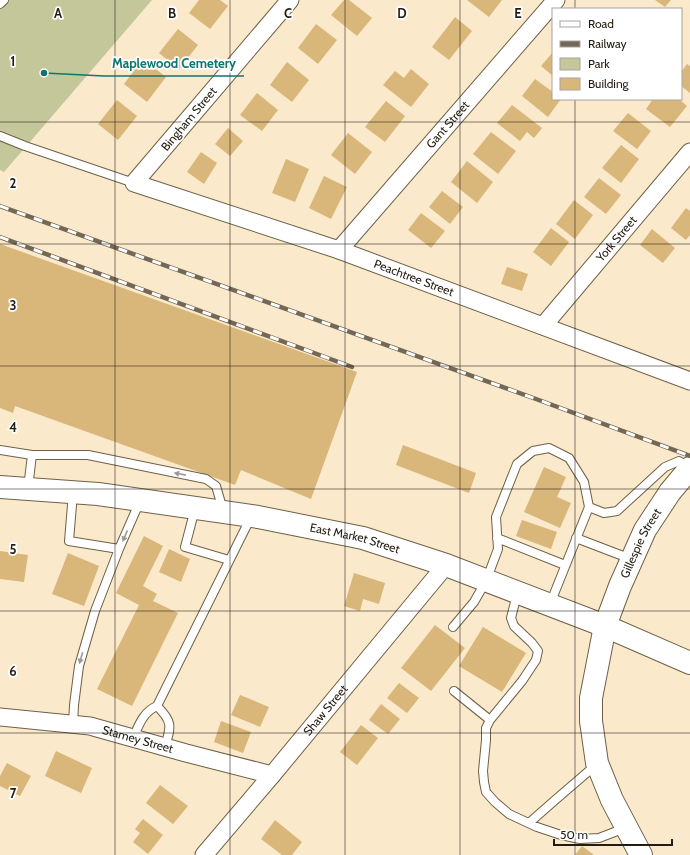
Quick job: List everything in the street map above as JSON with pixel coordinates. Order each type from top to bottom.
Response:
[{"type":"main road","name":"Gillespie Street","points":[[637,853],[612,800],[597,763],[591,721],[591,698],[605,626],[620,586],[645,530],[670,492],[690,468]]},
{"type":"main road","name":"East Market Street","points":[[0,487],[98,494],[224,512],[363,538],[446,565],[517,592],[605,626],[690,663]]},
{"type":"street","name":"Bingham Street","points":[[134,183],[290,0]]},
{"type":"street","name":"Gant Street","points":[[339,250],[556,0]]},
{"type":"street","name":"York Street","points":[[543,326],[690,152]]},
{"type":"street","name":"Peachtree Street","points":[[134,183],[339,250],[690,381]]},
{"type":"street","name":"Shaw Street","points":[[204,855],[446,565]]},
{"type":"street","name":"Stamey Street","points":[[0,717],[90,726],[272,775]]},
{"type":"lane","points":[[0,4],[4,0]]},
{"type":"lane","points":[[0,136],[134,183]]},
{"type":"lane","points":[[453,627],[474,602],[486,581],[498,549],[496,517],[518,464],[533,451],[549,448],[569,458],[584,482],[589,506],[549,605]]},
{"type":"lane","points":[[0,450],[32,454],[88,455],[206,479],[216,486],[224,512]]},
{"type":"lane","points":[[28,489],[32,454]]},
{"type":"lane","points":[[589,506],[604,513],[617,511],[665,467],[679,461],[690,468]]},
{"type":"lane","points":[[73,492],[69,541],[119,549]]},
{"type":"lane","points":[[74,724],[74,705],[79,666],[95,611],[140,500]]},
{"type":"lane","points":[[196,508],[185,547],[229,560]]},
{"type":"lane","points":[[133,738],[144,717],[151,709],[157,706],[229,560],[252,517]]},
{"type":"lane","points":[[497,538],[565,566]]},
{"type":"lane","points":[[576,538],[632,559]]},
{"type":"lane","points":[[517,592],[511,618],[514,626],[538,650],[536,660],[522,681],[490,720],[486,728],[483,771],[486,792],[509,814],[537,827],[561,835],[580,839],[599,838],[626,827]]},
{"type":"lane","points":[[454,691],[490,720]]},
{"type":"lane","points":[[157,706],[168,719],[170,725],[165,747]]},
{"type":"lane","points":[[529,823],[597,763]]},
{"type":"green space","points":[[0,0],[152,0],[4,172],[0,170]]},
{"type":"building","points":[[199,0],[220,0],[228,6],[210,29],[189,13]]},
{"type":"building","points":[[344,0],[349,0],[372,18],[357,36],[331,15]]},
{"type":"building","points":[[467,0],[502,0],[489,17]]},
{"type":"building","points":[[655,0],[671,0],[665,7]]},
{"type":"building","points":[[455,17],[472,31],[449,60],[432,47]]},
{"type":"building","points":[[316,24],[337,40],[318,64],[298,48]]},
{"type":"building","points":[[178,29],[198,45],[179,69],[159,53]]},
{"type":"building","points":[[552,53],[552,75],[541,66]]},
{"type":"building","points":[[143,59],[166,77],[147,102],[124,84]]},
{"type":"building","points":[[287,62],[309,80],[292,102],[270,85]]},
{"type":"building","points":[[687,64],[690,66],[690,93],[682,87],[682,71]]},
{"type":"building","points":[[411,69],[429,84],[411,107],[383,85],[395,71],[404,78]]},
{"type":"building","points":[[535,79],[552,91],[552,100],[560,100],[548,117],[522,96]]},
{"type":"building","points":[[257,93],[278,110],[262,131],[240,115]]},
{"type":"building","points":[[117,100],[137,116],[118,140],[98,124]]},
{"type":"building","points":[[652,100],[680,100],[687,106],[670,127],[646,109]]},
{"type":"building","points":[[386,101],[405,116],[385,142],[365,127]]},
{"type":"building","points":[[512,105],[542,128],[534,138],[527,132],[520,141],[497,123]]},
{"type":"building","points":[[628,113],[651,131],[637,149],[613,131]]},
{"type":"building","points":[[228,128],[243,141],[230,156],[215,144]]},
{"type":"building","points":[[491,132],[516,151],[498,174],[473,154]]},
{"type":"building","points":[[348,133],[372,152],[355,174],[331,155]]},
{"type":"building","points":[[621,145],[639,159],[621,183],[602,168]]},
{"type":"building","points":[[201,152],[217,163],[204,184],[187,172]]},
{"type":"building","points":[[286,159],[309,169],[295,202],[272,193]]},
{"type":"building","points":[[467,161],[493,182],[477,203],[451,182]]},
{"type":"building","points":[[324,176],[347,187],[331,219],[309,208]]},
{"type":"building","points":[[599,178],[621,195],[606,214],[584,197]]},
{"type":"building","points":[[442,191],[463,207],[450,224],[429,207]]},
{"type":"building","points":[[574,200],[593,215],[575,239],[556,224]]},
{"type":"building","points":[[686,208],[690,211],[690,235],[686,240],[671,228]]},
{"type":"building","points":[[421,213],[445,231],[431,248],[408,230]]},
{"type":"building","points":[[551,228],[569,242],[551,266],[533,252]]},
{"type":"building","points":[[652,229],[675,248],[663,263],[640,245]]},
{"type":"building","points":[[0,244],[357,372],[311,499],[241,470],[235,485],[15,406],[13,413],[0,408]]},
{"type":"building","points":[[507,267],[528,274],[522,291],[501,284]]},
{"type":"building","points":[[403,445],[476,473],[469,493],[396,465]]},
{"type":"building","points":[[544,467],[566,477],[557,497],[571,503],[560,528],[524,512]]},
{"type":"building","points":[[522,520],[557,532],[551,549],[516,536]]},
{"type":"building","points":[[144,536],[163,546],[143,586],[157,594],[153,601],[178,613],[132,706],[97,689],[139,605],[116,593]]},
{"type":"building","points":[[169,549],[190,559],[181,582],[159,572]]},
{"type":"building","points":[[0,551],[28,555],[24,582],[0,579]]},
{"type":"building","points":[[68,553],[99,566],[84,606],[52,594]]},
{"type":"building","points":[[354,573],[385,583],[379,604],[363,599],[360,611],[344,606]]},
{"type":"building","points":[[435,625],[465,648],[431,691],[401,668]]},
{"type":"building","points":[[483,627],[526,653],[502,692],[459,666]]},
{"type":"building","points":[[399,683],[419,698],[407,713],[387,698]]},
{"type":"building","points":[[240,695],[269,707],[260,727],[231,715]]},
{"type":"building","points":[[381,704],[400,719],[388,734],[369,720]]},
{"type":"building","points":[[221,721],[251,732],[243,753],[214,742]]},
{"type":"building","points":[[361,725],[378,738],[357,765],[340,752]]},
{"type":"building","points":[[56,751],[92,768],[81,793],[45,776]]},
{"type":"building","points":[[7,763],[31,776],[20,796],[0,786],[0,776]]},
{"type":"building","points":[[160,785],[188,806],[173,824],[146,803]]},
{"type":"building","points":[[143,819],[163,835],[148,854],[133,842],[140,833],[135,829]]},
{"type":"building","points":[[275,820],[302,842],[292,855],[282,855],[261,839]]},
{"type":"building","points":[[582,846],[594,855],[575,855]]},
{"type":"railway","points":[[0,206],[690,456]]},
{"type":"railway","points":[[0,237],[352,367]]},
{"type":"place","name":"Maplewood Cemetery","points":[[44,73]]}]
